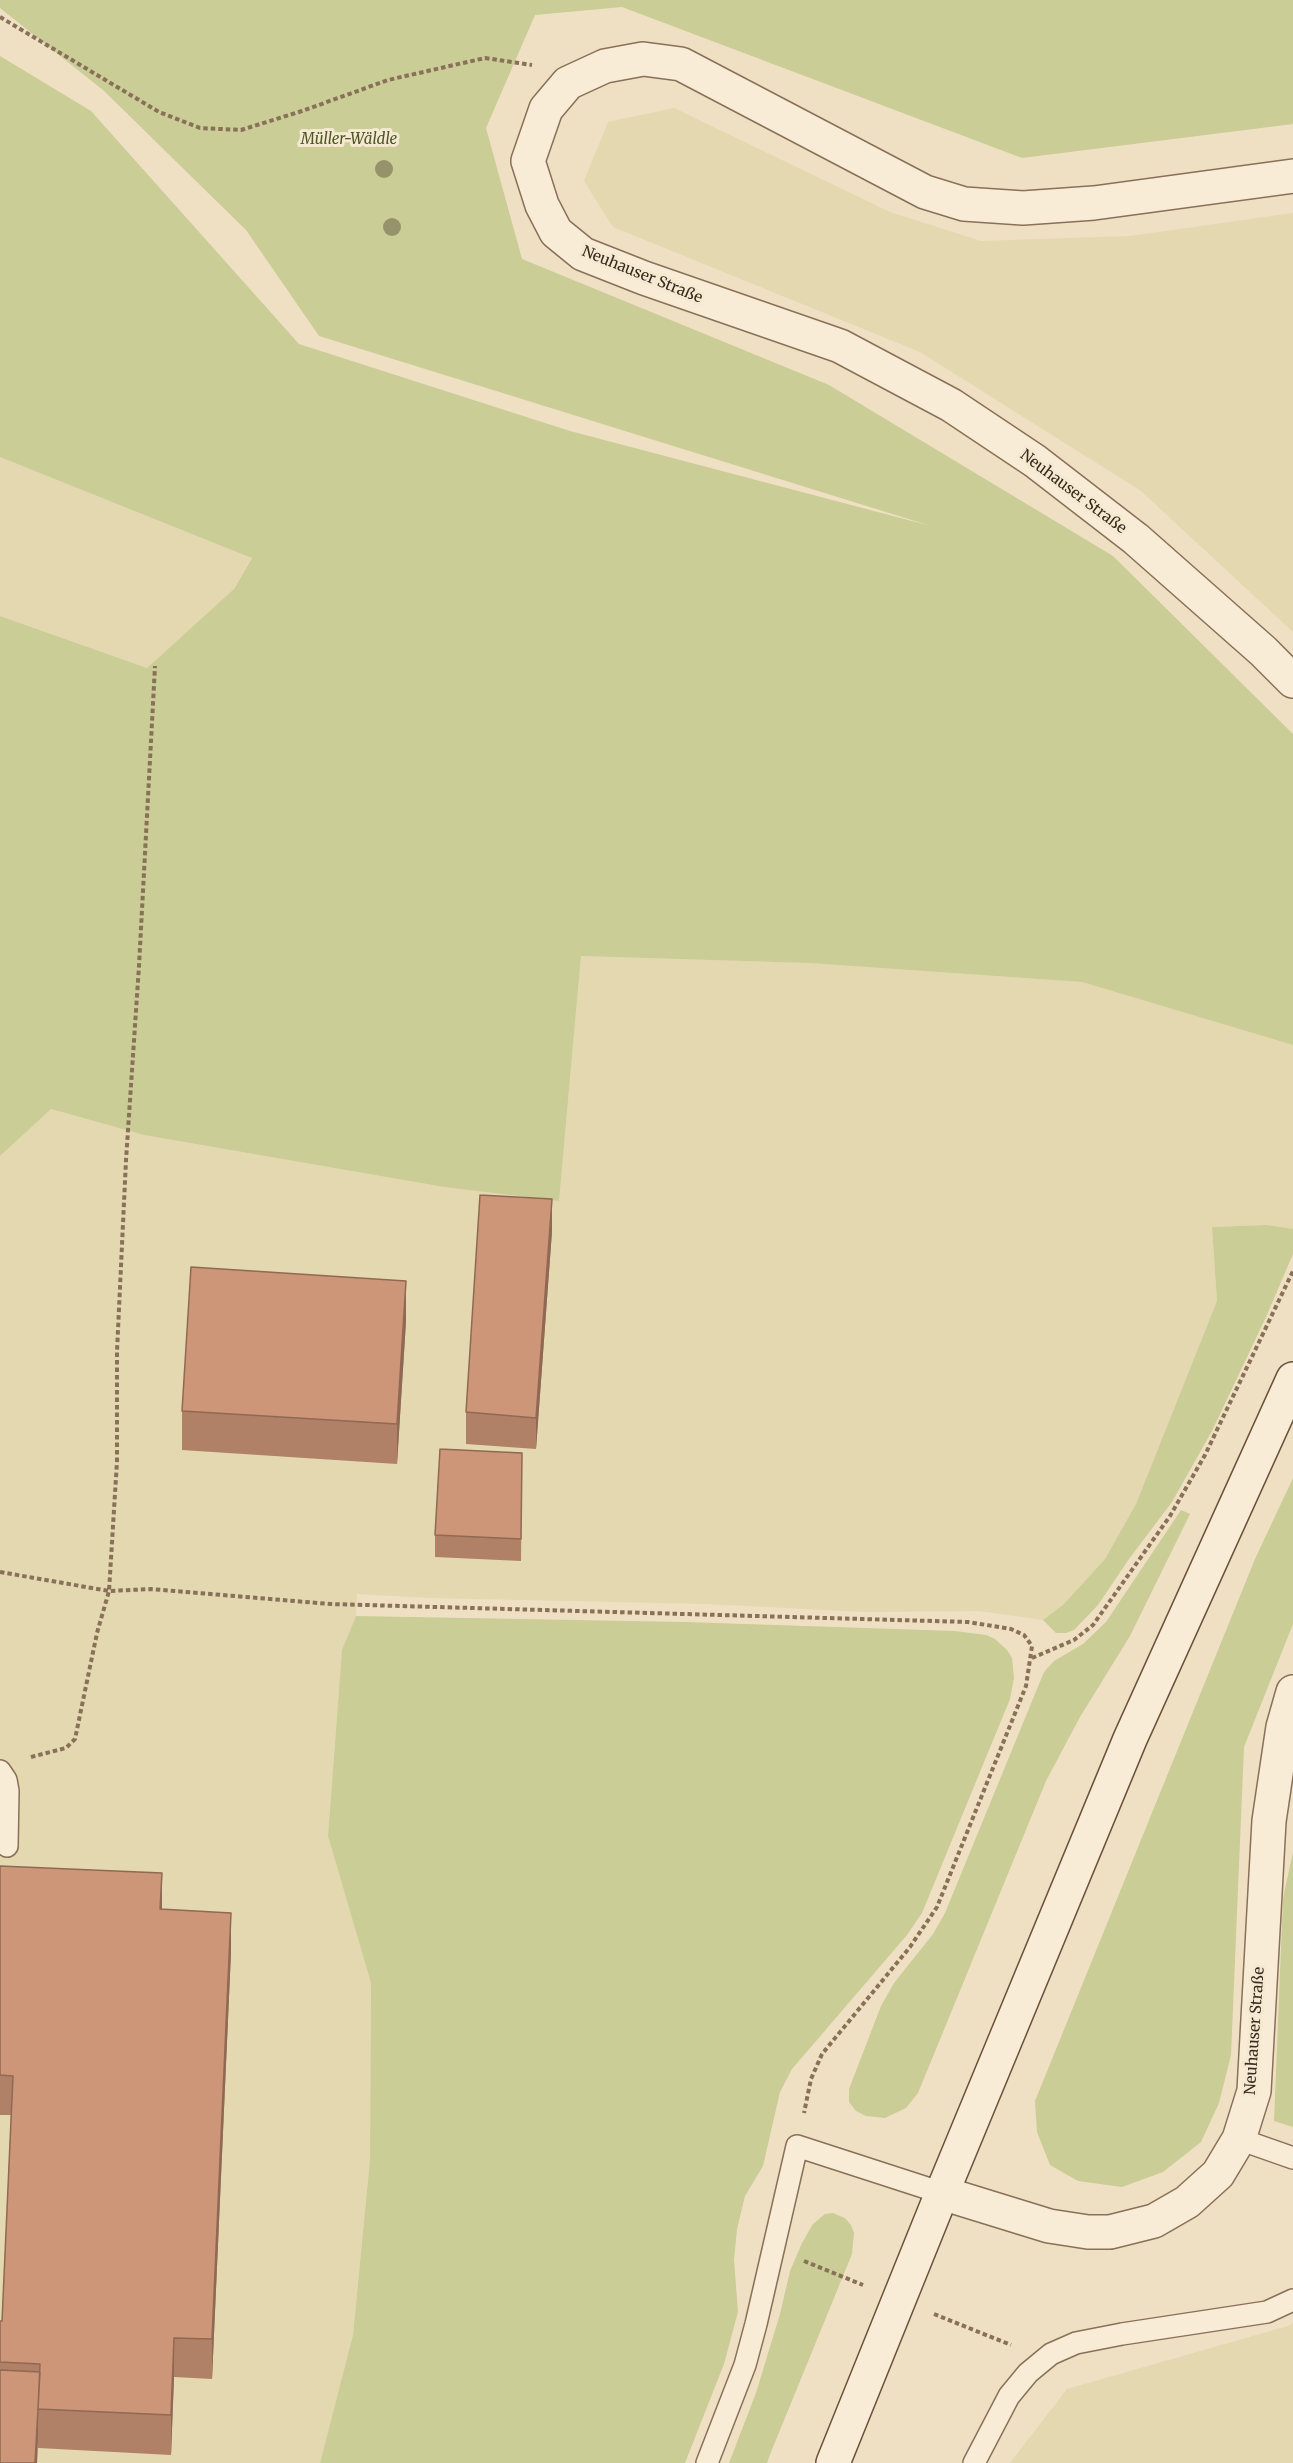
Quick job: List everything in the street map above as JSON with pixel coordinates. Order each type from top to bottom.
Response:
[{"type":"street","name":"Neuhauser Straße","points":[[1293,176],[1094,203],[1023,208],[964,204],[925,192],[681,64],[643,59],[604,66],[568,83],[546,109],[528,160],[542,205],[556,232],[583,254],[644,278],[840,346],[951,405],[1035,461],[1136,539],[1263,651],[1293,681]]},
{"type":"street","points":[[832,2463],[1152,1688],[1219,1547],[1293,1379]]},
{"type":"street","name":"Neuhauser Straße","points":[[942,2193],[1049,2226],[1088,2232],[1110,2232],[1154,2221],[1187,2202],[1218,2174],[1239,2139],[1254,2091],[1269,1821],[1283,1727],[1293,1692]]},
{"type":"lane","points":[[0,1771],[8,1786],[7,1846]]},
{"type":"lane","points":[[1239,2139],[1293,2158]]},
{"type":"lane","points":[[707,2463],[748,2355],[797,2146],[942,2193]]},
{"type":"lane","points":[[974,2463],[1009,2396],[1028,2373],[1051,2354],[1076,2343],[1122,2334],[1267,2312],[1293,2300]]},
{"type":"path","points":[[0,17],[159,112],[200,128],[241,130],[388,80],[485,58],[527,63],[568,83]]},
{"type":"path","points":[[21,1759],[66,1748],[75,1739],[97,1633],[109,1591],[117,1461],[117,1351],[124,1196],[140,966],[154,666]]},
{"type":"path","points":[[1032,1658],[1074,1640],[1103,1614],[1189,1485],[1293,1271]]},
{"type":"path","points":[[0,1572],[109,1591],[151,1589],[330,1604],[980,1622],[1011,1629],[1024,1635],[1031,1642],[1032,1658],[1023,1695],[937,1907],[910,1947],[822,2054],[811,2079],[797,2146]]},
{"type":"shaded area","points":[[674,108],[890,212],[981,241],[1130,236],[1293,213],[1293,632],[1141,491],[920,352],[613,227],[584,181],[608,122]]},
{"type":"shaded area","points":[[0,457],[252,557],[234,589],[147,668],[0,616]]},
{"type":"shaded area","points":[[581,956],[809,963],[1082,982],[1293,1045],[1293,1229],[1267,1225],[1212,1227],[1217,1301],[1136,1504],[1105,1559],[1063,1605],[1043,1620],[979,1611],[865,1612],[707,1604],[431,1598],[357,1594],[356,1616],[342,1650],[328,1836],[371,1982],[370,2160],[353,2335],[320,2463],[0,2463],[0,1156],[50,1109],[144,1135],[444,1187],[559,1201]]},
{"type":"shaded area","points":[[1293,2323],[1293,2463],[1010,2463],[1067,2389]]},
{"type":"green space","name":"Müller-Wäldle","points":[[0,0],[1293,0],[1293,124],[1022,158],[622,7],[535,15],[486,128],[522,259],[829,385],[1113,556],[1293,734],[1293,1045],[1082,982],[809,963],[581,956],[559,1201],[444,1187],[144,1135],[51,1109],[0,1156],[0,616],[147,668],[234,589],[252,558],[0,457],[0,56],[91,111],[299,344],[570,431],[931,526],[319,336],[246,230],[103,90],[0,8]]},
{"type":"green space","points":[[1267,1225],[1293,1229],[1293,1254],[1212,1431],[1172,1502],[1098,1605],[1074,1630],[1056,1633],[1043,1620],[1063,1605],[1105,1559],[1136,1504],[1217,1301],[1212,1227]]},
{"type":"green space","points":[[1293,1478],[1293,1624],[1244,1747],[1231,2055],[1219,2103],[1201,2142],[1163,2172],[1122,2187],[1078,2181],[1050,2165],[1037,2132],[1035,2101],[1255,1559]]},
{"type":"green space","points":[[1181,1510],[1190,1514],[1130,1636],[1080,1717],[1046,1781],[918,2093],[906,2108],[885,2118],[866,2116],[856,2111],[849,2102],[849,2089],[881,2006],[894,1983],[933,1934],[945,1913],[1044,1672],[1054,1661],[1083,1644],[1106,1622]]},
{"type":"green space","points":[[356,1616],[685,1622],[955,1631],[986,1635],[995,1639],[1012,1658],[1014,1678],[1010,1699],[922,1913],[907,1935],[792,2069],[780,2092],[763,2166],[745,2196],[737,2229],[734,2260],[738,2312],[724,2364],[685,2463],[320,2463],[353,2335],[370,2160],[371,1983],[328,1836],[342,1650]]},
{"type":"green space","points":[[1293,1852],[1293,2127],[1274,2121],[1283,1898]]},
{"type":"green space","points":[[833,2213],[845,2218],[851,2225],[854,2233],[852,2254],[767,2463],[729,2463],[756,2393],[780,2314],[790,2271],[813,2224],[825,2214]]},
{"type":"building","points":[[480,1195],[552,1199],[536,1418],[466,1412]]},
{"type":"building","points":[[191,1267],[406,1281],[397,1424],[182,1411]]},
{"type":"building","points":[[440,1449],[522,1453],[521,1539],[435,1535]]},
{"type":"building","points":[[0,1866],[162,1873],[160,1909],[231,1913],[212,2339],[174,2338],[171,2415],[38,2409],[40,2364],[0,2362],[0,2321],[2,2321],[13,2076],[0,2075]]},
{"type":"building","points":[[0,2370],[40,2372],[35,2463],[0,2463]]}]
